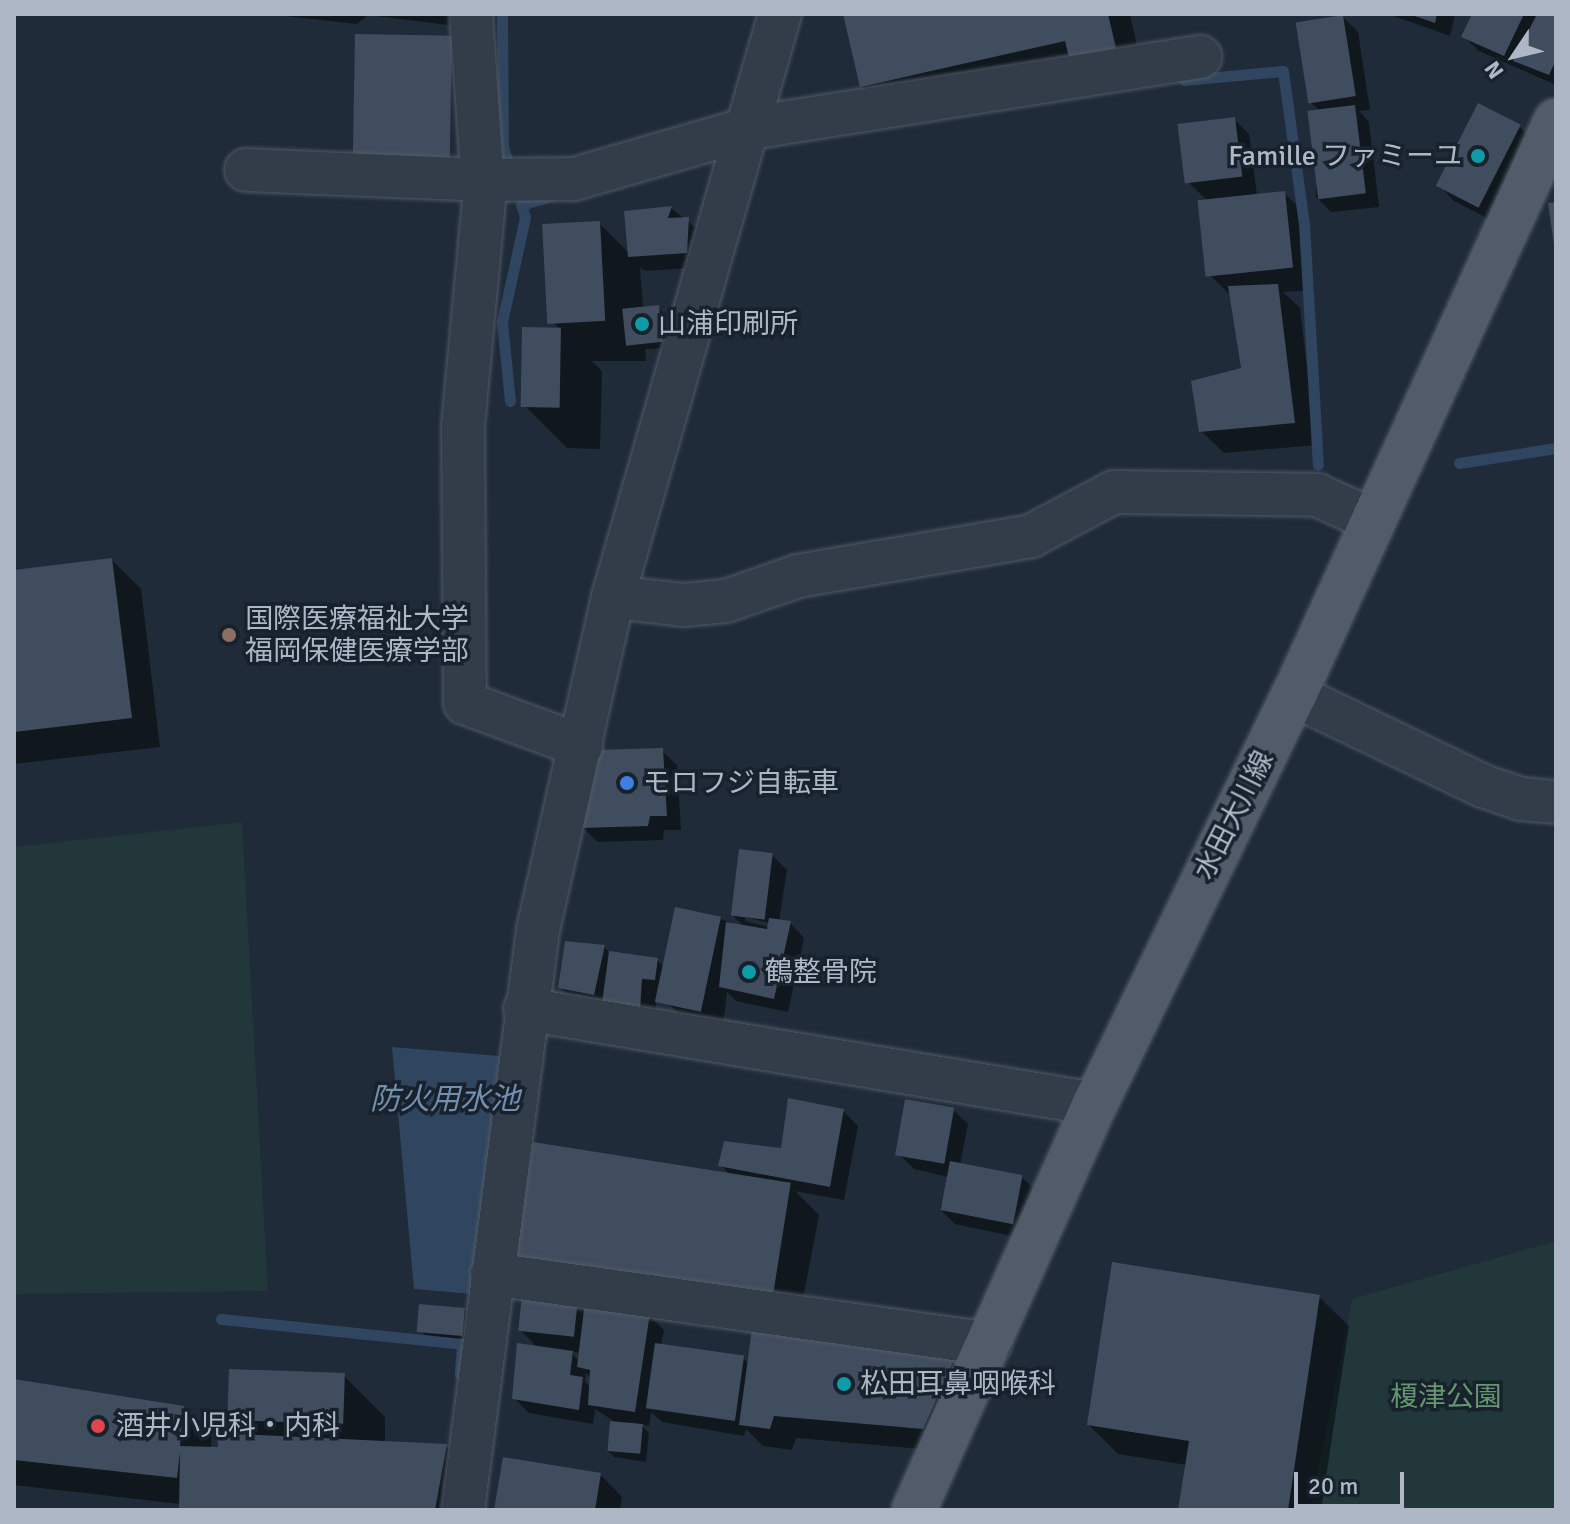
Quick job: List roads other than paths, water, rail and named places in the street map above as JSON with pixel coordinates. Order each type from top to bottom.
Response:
[{"type":"main road","name":"水田大川線","points":[[914,1510],[1095,1104],[1294,695],[1556,121]]},
{"type":"street","points":[[471,14],[482,180],[463,427],[465,703],[581,746]]},
{"type":"street","points":[[463,1510],[525,1009],[538,930],[613,597],[751,128],[780,14]]},
{"type":"street","points":[[246,170],[482,180],[574,179],[751,128],[1200,57]]},
{"type":"street","points":[[613,597],[683,605],[726,601],[798,576],[1031,536],[1114,492],[1317,495],[1372,520]]},
{"type":"street","points":[[1294,695],[1483,786],[1521,799],[1556,802]]},
{"type":"street","points":[[525,1009],[1095,1104]]},
{"type":"street","points":[[492,1274],[990,1344]]},
{"type":"water","name":"防火用水池","points":[[392,1047],[500,1056],[472,1294],[414,1289]]},
{"type":"waterway","points":[[502,14],[503,146],[510,169]]},
{"type":"waterway","points":[[1184,80],[1283,71],[1304,224],[1318,465]]},
{"type":"waterway","points":[[510,401],[502,322],[525,217],[521,205],[551,196]]},
{"type":"waterway","points":[[1459,463],[1556,448]]},
{"type":"waterway","points":[[221,1319],[462,1344],[460,1374]]},
{"type":"place","name":"Famille ファミーユ","points":[[1478,156]]},
{"type":"place","name":"山浦印刷所","points":[[642,324]]},
{"type":"place","name":"国際医療福祉大学 福岡保健医療学部","points":[[229,635]]},
{"type":"place","name":"モロフジ自転車","points":[[627,783]]},
{"type":"place","name":"鶴整骨院","points":[[749,972]]},
{"type":"place","name":"松田耳鼻咽喉科","points":[[844,1384]]},
{"type":"place","name":"酒井小児科・内科","points":[[98,1426]]},
{"type":"park label","name":"榎津公園","points":[[1446,1397]]}]
